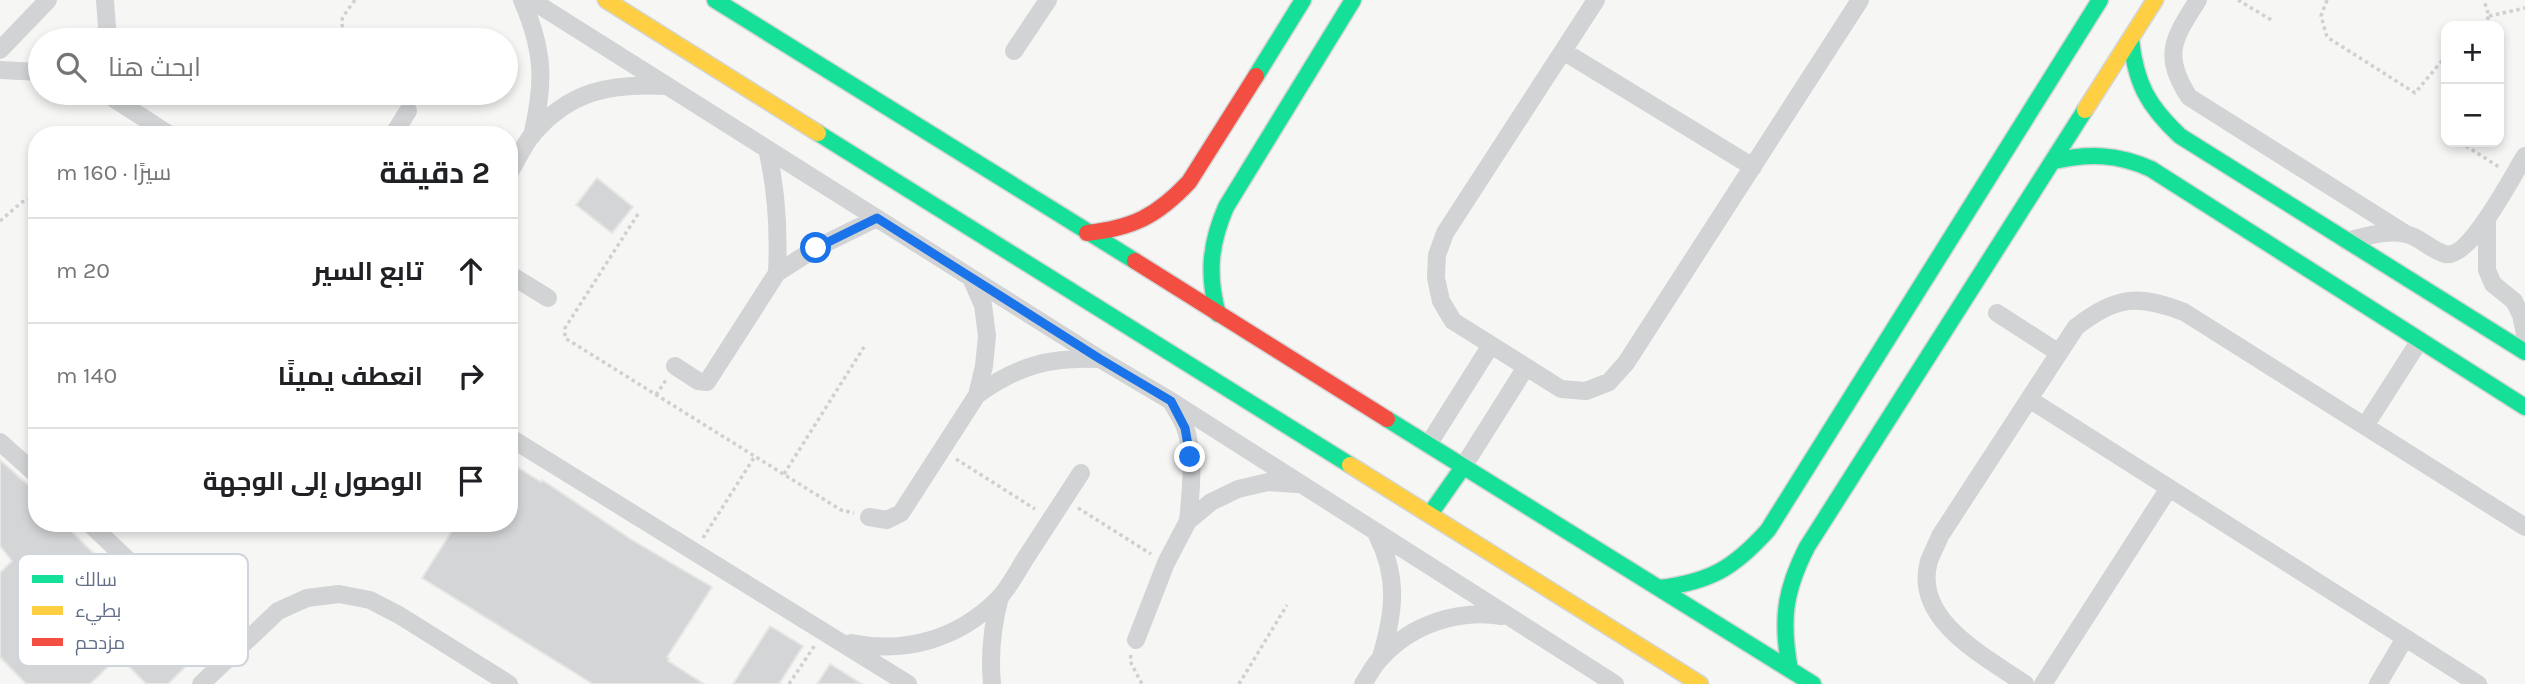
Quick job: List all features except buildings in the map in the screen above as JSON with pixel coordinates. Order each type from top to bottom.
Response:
[{"type":"street","points":[[0,50],[48,0]]},
{"type":"street","points":[[105,0],[107,28]]},
{"type":"street","points":[[522,0],[533,26],[541,62],[541,100],[532,136]]},
{"type":"street","points":[[531,0],[1100,359],[1171,401],[1615,684]]},
{"type":"street","points":[[606,0],[1700,684]]},
{"type":"street","points":[[715,0],[1813,684]]},
{"type":"street","points":[[1014,51],[1048,0]]},
{"type":"street","points":[[1087,233],[1116,230],[1144,220],[1169,204],[1183,190],[1303,0]]},
{"type":"street","points":[[1218,314],[1210,288],[1209,260],[1214,232],[1226,207],[1353,0]]},
{"type":"street","points":[[1596,0],[1445,233],[1437,255],[1436,278],[1441,301],[1452,321],[1561,390],[1586,391],[1609,382],[1626,363],[1860,0]]},
{"type":"street","points":[[1659,588],[1691,585],[1721,574],[1747,555],[1768,530],[2100,0]]},
{"type":"street","points":[[1790,670],[1783,639],[1783,606],[1791,575],[2155,0]]},
{"type":"street","points":[[2197,0],[2179,30],[2173,52],[2176,77],[2189,97],[2406,233],[2445,254],[2463,249],[2487,220],[2525,156]]},
{"type":"street","points":[[2131,40],[2134,68],[2143,94],[2159,117],[2180,136],[2525,352]]},
{"type":"street","points":[[1563,51],[1753,167]]},
{"type":"street","points":[[0,70],[28,71]]},
{"type":"street","points":[[518,159],[532,136],[559,109],[592,91],[630,84],[668,86]]},
{"type":"street","points":[[132,105],[159,126]]},
{"type":"street","points":[[399,126],[408,111]]},
{"type":"street","points":[[767,149],[778,210],[777,273]]},
{"type":"street","points":[[2054,161],[2079,154],[2104,154],[2128,159],[2151,169],[2525,407]]},
{"type":"street","points":[[675,366],[698,381],[708,382],[777,273],[816,248],[877,218]]},
{"type":"street","points":[[2487,220],[2487,270],[2493,284],[2520,304],[2525,334]]},
{"type":"street","points":[[2346,241],[2406,233]]},
{"type":"street","points":[[2469,240],[2486,250]]},
{"type":"street","points":[[869,517],[887,520],[901,513],[977,395],[984,366],[987,335],[983,305],[971,278]]},
{"type":"street","points":[[518,280],[548,298]]},
{"type":"street","points":[[2025,684],[1961,640],[1940,620],[1928,593],[1928,563],[1940,536],[2076,327],[2099,309],[2127,300],[2157,301],[2185,312],[2525,527]]},
{"type":"street","points":[[1997,313],[2059,353]]},
{"type":"street","points":[[2365,426],[2420,340]]},
{"type":"street","points":[[1429,445],[1492,345]]},
{"type":"street","points":[[977,395],[1002,376],[1034,364],[1067,358],[1100,359]]},
{"type":"street","points":[[1430,514],[1526,367]]},
{"type":"street","points":[[2029,399],[2479,684]]},
{"type":"street","points":[[1136,639],[1166,563],[1188,521],[1192,484],[1190,457],[1185,428],[1171,401]]},
{"type":"street","points":[[0,442],[28,467]]},
{"type":"street","points":[[518,443],[908,684]]},
{"type":"street","points":[[831,636],[873,648],[908,646],[943,637],[974,620],[1000,597],[1081,473]]},
{"type":"street","points":[[1188,521],[1211,502],[1238,489],[1268,482],[1299,485]]},
{"type":"street","points":[[2043,684],[2169,488]]},
{"type":"street","points":[[98,532],[122,554]]},
{"type":"street","points":[[1376,533],[1387,555],[1393,589],[1391,623],[1381,657]]},
{"type":"street","points":[[248,639],[278,611],[307,598],[339,594],[370,600],[399,615],[509,684]]},
{"type":"street","points":[[992,684],[992,628],[1000,597]]},
{"type":"street","points":[[1363,684],[1381,657],[1410,633],[1445,618],[1483,612],[1509,617]]},
{"type":"street","points":[[2378,684],[2405,638]]},
{"type":"street","points":[[201,684],[219,666]]},
{"type":"path","points":[[342,28],[341,20],[355,0]]},
{"type":"path","points":[[2238,0],[2273,21]]},
{"type":"path","points":[[2327,0],[2321,16],[2327,37],[2415,93],[2441,62]]},
{"type":"path","points":[[2484,0],[2489,16],[2486,21]]},
{"type":"path","points":[[2489,16],[2525,8]]},
{"type":"path","points":[[2468,147],[2512,176]]},
{"type":"path","points":[[0,221],[22,202],[28,200]]},
{"type":"path","points":[[0,212],[5,217]]},
{"type":"path","points":[[784,474],[864,347]]},
{"type":"path","points":[[942,450],[1051,519]]},
{"type":"path","points":[[695,552],[755,456]]},
{"type":"path","points":[[1064,499],[1166,563]]},
{"type":"path","points":[[1239,684],[1287,605]]},
{"type":"path","points":[[789,684],[831,636]]},
{"type":"path","points":[[1136,639],[1130,661],[1142,684]]},
{"type":"traffic: fast","points":[[715,0],[1135,261]]},
{"type":"traffic: fast","points":[[1256,76],[1303,0]]},
{"type":"traffic: fast","points":[[1218,314],[1211,273],[1216,234],[1226,207],[1353,0]]},
{"type":"traffic: fast","points":[[1659,588],[1693,582],[1720,571],[1744,554],[1768,530],[2100,0]]},
{"type":"traffic: fast","points":[[2131,40],[2136,69],[2145,93],[2160,115],[2180,136],[2525,352]]},
{"type":"traffic: fast","points":[[1790,670],[1786,607],[1793,578],[1807,547],[2085,110]]},
{"type":"traffic: fast","points":[[818,133],[1350,465]]},
{"type":"traffic: fast","points":[[2054,161],[2103,156],[2127,160],[2151,169],[2525,407]]},
{"type":"traffic: fast","points":[[1387,419],[1813,684]]},
{"type":"traffic: fast","points":[[1430,514],[1463,467]]},
{"type":"traffic: slow","points":[[606,0],[818,133]]},
{"type":"traffic: slow","points":[[2085,110],[2155,0]]},
{"type":"traffic: slow","points":[[1350,465],[1700,684]]},
{"type":"traffic: jam","points":[[1087,233],[1131,224],[1155,212],[1177,194],[1189,182],[1256,76]]},
{"type":"traffic: jam","points":[[1135,261],[1387,419]]},
{"type":"route","points":[[816,248],[877,218],[1171,401],[1185,428],[1190,457]]}]
